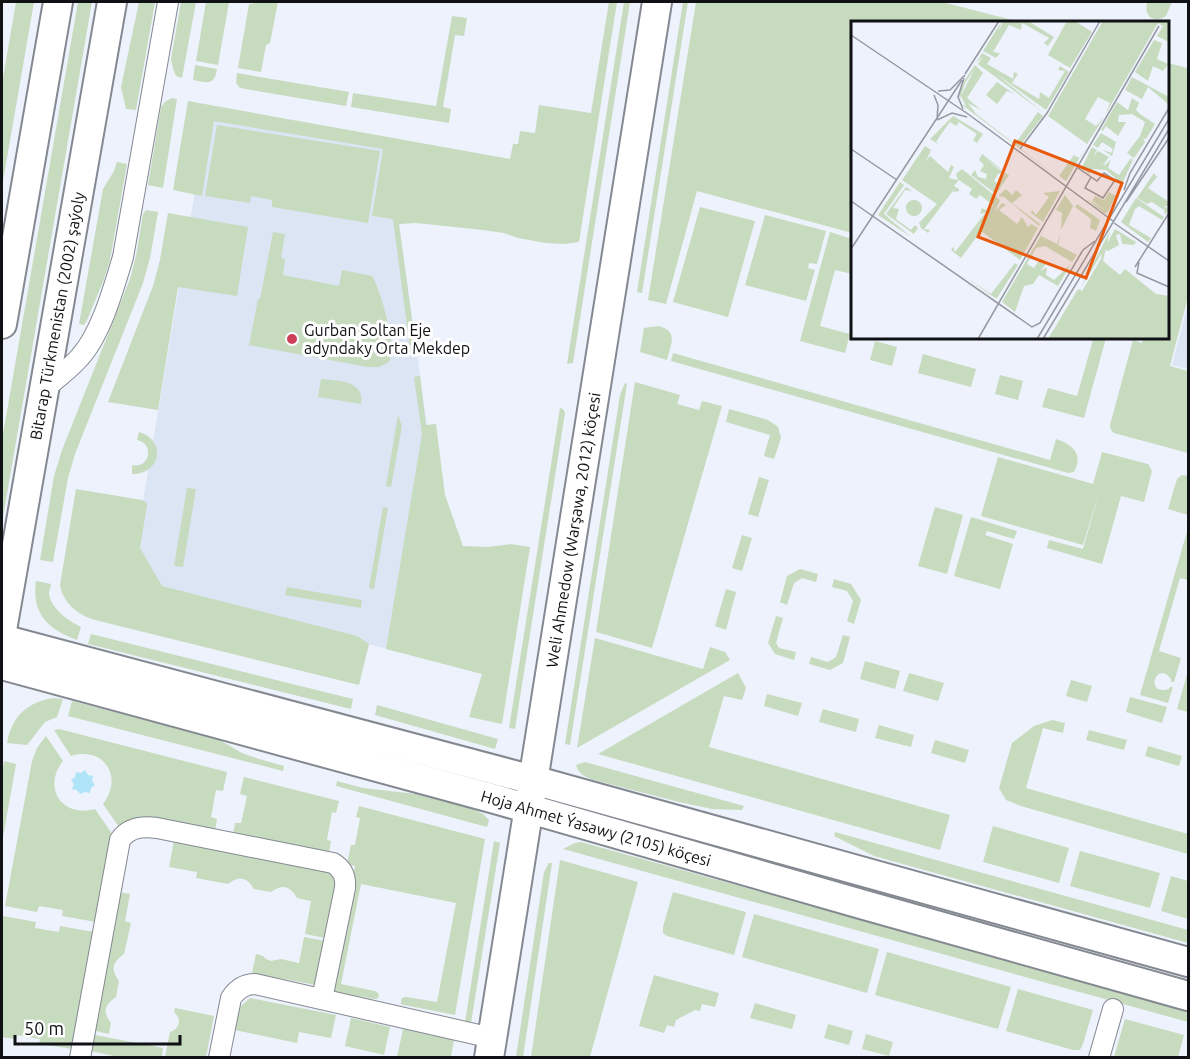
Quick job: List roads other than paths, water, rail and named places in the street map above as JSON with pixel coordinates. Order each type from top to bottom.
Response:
[{"type":"main road","points":[[2,324],[58,2]]},
{"type":"main road","name":"Bitarap Türkmenistan (2002) şaýoly","points":[[2,630],[112,2]]},
{"type":"main road","name":"Weli Ahmedow (Warşawa, 2012) köçesi","points":[[490,1048],[657,2]]},
{"type":"main road","name":"Hoja Ahmet Ýasawy (2105) köçesi","points":[[2,639],[533,780],[1188,962]]},
{"type":"main road","name":"Hoja Ahmet Ýasawy (2105) köçesi","points":[[2,665],[528,808],[1188,996]]},
{"type":"street","points":[[45,389],[81,356],[97,331],[117,277],[134,198],[168,2]]},
{"type":"street","points":[[80,1058],[120,840],[129,831],[138,828],[157,828],[333,863],[338,866],[346,880],[322,999]]},
{"type":"street","points":[[219,1058],[231,998],[240,987],[248,984],[322,999],[490,1048]]},
{"type":"street","points":[[1099,1058],[1113,1009]]},
{"type":"water","points":[[85,770],[88,775],[93,776],[92,781],[95,785],[91,788],[90,793],[80,794],[77,790],[72,789],[74,784],[71,780],[75,777],[76,772],[81,773]]},
{"type":"place","name":"Gurban Soltan Eje adyndaky Orta Mekdep","points":[[292,339]]}]
